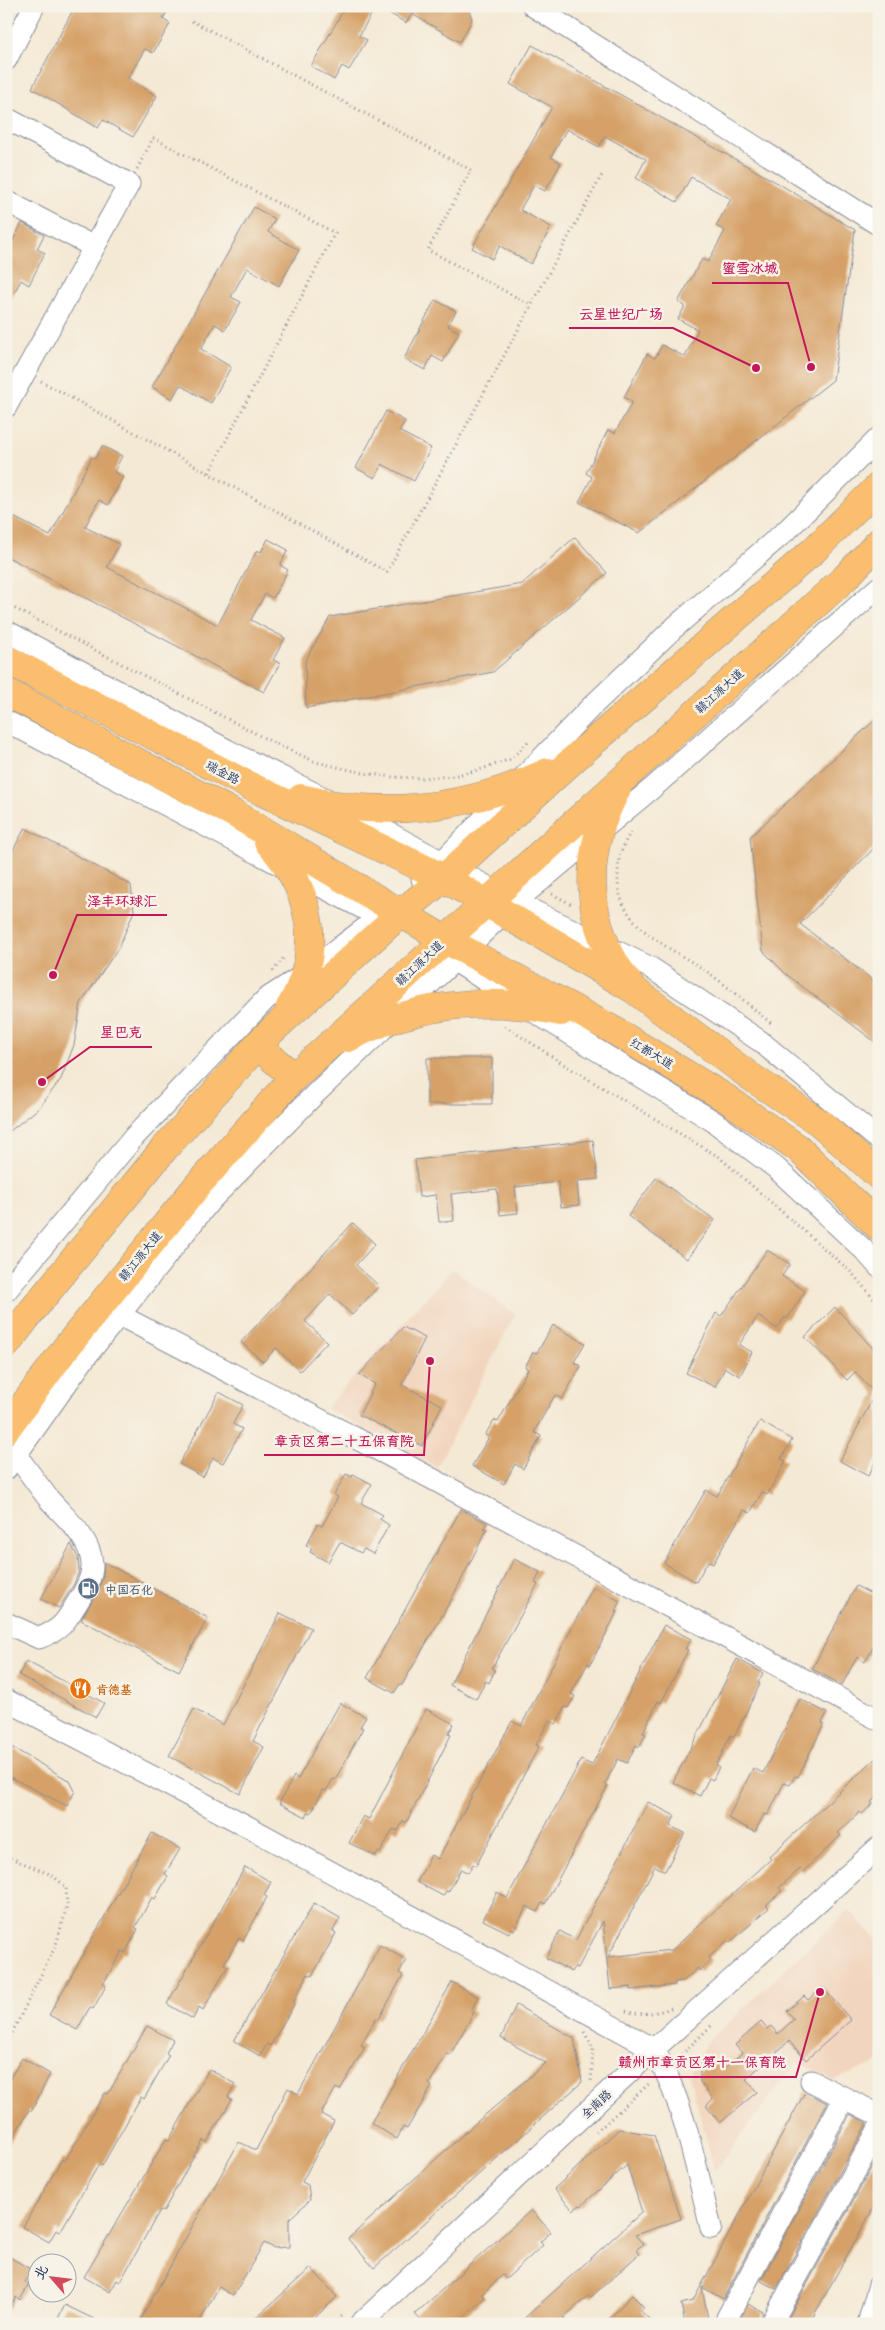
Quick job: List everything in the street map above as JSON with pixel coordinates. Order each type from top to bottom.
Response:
[{"type":"main road","points":[[261,1041],[391,915],[814,550],[879,486]]},
{"type":"main road","name":"赣江源大道","points":[[6,1428],[65,1349],[192,1192],[299,1072],[450,949],[500,902],[631,770],[845,578],[879,542]]},
{"type":"main road","name":"瑞金路","points":[[6,658],[252,787],[443,870]]},
{"type":"main road","points":[[6,692],[235,814],[391,915]]},
{"type":"main road","points":[[252,787],[340,806],[378,809],[438,806],[467,801],[515,786],[576,757]]},
{"type":"main road","points":[[631,770],[609,805],[599,830],[592,864],[592,885],[598,924],[606,947],[633,989]]},
{"type":"main road","points":[[6,1345],[164,1149],[287,1013],[296,998],[305,974],[309,951],[308,918],[298,885],[289,868],[268,842],[235,814]]},
{"type":"main road","points":[[443,870],[500,902],[633,989],[752,1077],[820,1123],[879,1176]]},
{"type":"main road","name":"红都大道","points":[[391,915],[450,949],[613,1030],[727,1099],[798,1148],[879,1227]]},
{"type":"main road","points":[[261,1041],[299,1072],[325,1051],[350,1037],[394,1018],[430,1008],[458,1004],[523,1005],[563,1012],[613,1030]]},
{"type":"street","points":[[6,60],[34,6]]},
{"type":"street","points":[[539,8],[879,225]]},
{"type":"street","points":[[6,118],[129,184],[6,407]]},
{"type":"street","points":[[6,201],[94,247]]},
{"type":"street","points":[[6,631],[227,750],[340,806],[443,870],[515,786],[598,700],[675,627],[789,528],[879,438]]},
{"type":"street","points":[[500,902],[599,830],[663,778],[879,587]]},
{"type":"street","points":[[6,721],[289,868],[391,915]]},
{"type":"street","points":[[500,902],[651,968],[760,1041],[879,1140]]},
{"type":"street","points":[[6,1290],[134,1136],[266,999],[391,915]]},
{"type":"street","points":[[6,1622],[39,1638],[56,1631],[70,1616],[80,1599],[92,1566],[90,1551],[80,1535],[49,1498],[11,1462],[84,1359],[210,1201],[314,1095],[394,1018],[450,949],[523,1005],[721,1127],[776,1168],[864,1250],[879,1267]]},
{"type":"street","points":[[119,1315],[388,1454],[879,1720]]},
{"type":"street","points":[[6,1700],[243,1824],[654,2049],[681,2109],[711,2228]]},
{"type":"street","name":"全南路","points":[[354,2317],[879,1847]]},
{"type":"street","points":[[811,2081],[879,2115]]},
{"type":"street","points":[[727,2318],[844,2098]]},
{"type":"street","points":[[772,2324],[879,2128]]},
{"type":"street","points":[[868,2324],[879,2285]]},
{"type":"path","points":[[192,21],[471,170],[428,250],[532,305]]},
{"type":"path","points":[[129,184],[153,138],[335,233],[209,474]]},
{"type":"path","points":[[26,372],[387,572],[603,173]]},
{"type":"path","points":[[6,604],[274,743],[316,762],[363,773],[393,777],[453,776],[511,759],[532,739]]},
{"type":"path","points":[[635,826],[625,841],[618,864],[618,883],[623,907],[633,921],[648,935],[710,974],[773,1025]]},
{"type":"path","points":[[268,976],[288,953]]},
{"type":"path","points":[[504,1026],[568,1067],[720,1157],[851,1272],[879,1305]]},
{"type":"path","points":[[6,1856],[52,1875],[66,1887],[67,1906],[56,1945],[6,2045]]},
{"type":"path","points":[[619,2008],[632,2013],[654,2013],[670,2008],[678,2002]]},
{"type":"path","points":[[583,2030],[594,2048],[590,2087]]},
{"type":"path","points":[[334,2324],[354,2317]]},
{"type":"shaded area","points":[[452,1269],[515,1314],[437,1467],[326,1408]]},
{"type":"shaded area","points":[[849,1910],[879,1942],[879,2062],[834,2080],[797,2062],[715,2171],[689,2075],[707,2042]]},
{"type":"building","points":[[75,6],[170,6],[163,19],[170,24],[153,53],[145,49],[128,78],[157,96],[133,137],[103,120],[98,128],[32,88]]},
{"type":"building","points":[[346,6],[376,6],[359,36],[367,40],[349,70],[342,66],[334,80],[311,66]]},
{"type":"building","points":[[377,6],[468,6],[472,20],[460,42],[412,14],[406,23]]},
{"type":"building","points":[[532,45],[781,185],[855,230],[833,380],[639,533],[579,502],[592,477],[586,473],[608,430],[615,433],[632,402],[624,397],[647,354],[655,358],[662,345],[685,357],[698,330],[678,319],[685,306],[678,302],[702,259],[708,262],[725,231],[716,226],[731,199],[691,177],[677,202],[636,178],[646,159],[605,136],[599,147],[567,129],[551,157],[561,163],[545,191],[534,185],[520,210],[551,227],[531,264],[500,246],[492,259],[472,248],[552,107],[510,84]]},
{"type":"building","points":[[254,207],[275,219],[268,232],[299,250],[279,286],[247,268],[231,297],[241,302],[225,330],[215,324],[201,349],[231,367],[211,403],[180,385],[172,399],[152,387]]},
{"type":"building","points":[[22,223],[44,235],[37,249],[45,253],[29,285],[21,280],[6,308],[6,242],[11,244]]},
{"type":"building","points":[[435,300],[456,311],[448,326],[459,332],[443,362],[432,356],[425,370],[404,359]]},
{"type":"building","points":[[386,411],[405,421],[399,431],[431,448],[414,481],[382,464],[375,478],[356,468]]},
{"type":"building","points":[[102,446],[122,456],[114,472],[123,477],[108,505],[99,500],[85,527],[119,544],[107,567],[218,625],[257,550],[261,552],[268,539],[288,550],[280,565],[288,570],[273,598],[265,594],[251,620],[285,638],[273,660],[280,663],[264,692],[6,556],[6,513],[50,536],[92,457],[95,459]]},
{"type":"building","points":[[575,537],[607,573],[493,672],[306,708],[305,661],[330,617],[522,584]]},
{"type":"building","points":[[879,716],[879,843],[800,924],[879,985],[879,1045],[786,974],[763,951],[750,837]]},
{"type":"building","points":[[25,828],[131,885],[134,911],[119,947],[81,1003],[74,1045],[61,1079],[39,1108],[6,1134],[6,863]]},
{"type":"building","points":[[427,1058],[492,1058],[492,1104],[427,1104]]},
{"type":"building","points":[[593,1140],[598,1179],[577,1181],[579,1205],[561,1207],[558,1182],[515,1187],[518,1213],[500,1215],[497,1189],[451,1194],[454,1221],[439,1222],[436,1195],[419,1197],[415,1160]]},
{"type":"building","points":[[656,1178],[715,1220],[687,1259],[628,1216]]},
{"type":"building","points":[[353,1223],[375,1244],[356,1265],[379,1286],[352,1315],[330,1294],[305,1321],[327,1342],[300,1371],[276,1348],[263,1362],[241,1342]]},
{"type":"building","points":[[767,1250],[790,1264],[782,1276],[805,1291],[787,1319],[785,1317],[777,1329],[758,1316],[739,1345],[752,1352],[740,1376],[725,1368],[715,1387],[686,1373],[716,1313],[721,1316]]},
{"type":"building","points":[[835,1307],[879,1355],[879,1455],[868,1476],[840,1461],[875,1394],[855,1372],[847,1380],[805,1337]]},
{"type":"building","points":[[553,1325],[585,1343],[574,1362],[581,1366],[562,1399],[555,1395],[534,1432],[541,1436],[523,1469],[515,1464],[504,1484],[472,1466],[489,1437],[485,1435],[494,1420],[498,1422],[528,1369],[525,1367],[533,1352],[537,1353]]},
{"type":"building","points":[[403,1327],[425,1338],[402,1385],[442,1405],[422,1446],[359,1415],[375,1384],[359,1375]]},
{"type":"building","points":[[219,1392],[243,1405],[233,1424],[242,1429],[223,1463],[213,1458],[203,1477],[179,1464]]},
{"type":"building","points":[[760,1421],[792,1440],[781,1459],[786,1461],[767,1495],[762,1492],[750,1513],[744,1510],[713,1564],[708,1561],[696,1582],[664,1563],[706,1490],[717,1496]]},
{"type":"building","points":[[346,1474],[352,1477],[353,1474],[372,1484],[361,1503],[383,1515],[380,1519],[389,1525],[373,1554],[364,1549],[361,1553],[340,1542],[328,1562],[310,1552],[312,1548],[306,1545],[318,1524],[322,1526],[338,1497],[334,1495]]},
{"type":"building","points":[[461,1509],[487,1523],[484,1528],[487,1529],[451,1600],[402,1685],[400,1684],[394,1693],[367,1678]]},
{"type":"building","points":[[71,1544],[78,1558],[79,1571],[74,1584],[59,1608],[41,1599]]},
{"type":"building","points":[[514,1559],[540,1572],[535,1583],[538,1584],[492,1668],[495,1670],[489,1683],[486,1681],[476,1699],[450,1685]]},
{"type":"building","points":[[104,1562],[208,1618],[179,1671],[81,1620],[99,1589],[103,1576]]},
{"type":"building","points":[[856,1586],[879,1598],[879,1615],[873,1627],[879,1630],[879,1637],[865,1662],[857,1657],[842,1685],[812,1669]]},
{"type":"building","points":[[593,1587],[620,1601],[615,1611],[617,1612],[590,1665],[588,1663],[571,1694],[575,1696],[568,1708],[565,1707],[556,1724],[549,1721],[536,1745],[539,1746],[476,1866],[473,1864],[468,1873],[461,1869],[448,1892],[446,1891],[443,1896],[417,1882],[431,1855],[438,1859],[512,1721],[521,1726]]},
{"type":"building","points":[[280,1613],[311,1628],[253,1741],[264,1747],[240,1794],[169,1756],[194,1709],[223,1725]]},
{"type":"building","points":[[664,1625],[691,1639],[685,1649],[688,1650],[661,1703],[658,1701],[643,1733],[646,1734],[639,1747],[636,1745],[627,1763],[618,1759],[605,1784],[608,1785],[545,1904],[542,1903],[537,1912],[527,1906],[514,1930],[512,1928],[509,1933],[483,1920],[497,1892],[507,1898],[581,1760],[592,1765]]},
{"type":"building","points":[[737,1659],[763,1673],[758,1683],[760,1684],[734,1737],[731,1735],[716,1765],[719,1767],[713,1780],[709,1778],[700,1796],[673,1782]]},
{"type":"building","points":[[26,1661],[104,1703],[96,1717],[19,1675]]},
{"type":"building","points":[[800,1699],[827,1713],[822,1723],[824,1724],[798,1777],[795,1776],[790,1785],[784,1783],[768,1815],[764,1814],[755,1832],[728,1818],[753,1768],[763,1773]]},
{"type":"building","points":[[340,1703],[366,1717],[360,1727],[363,1728],[335,1780],[333,1779],[326,1791],[323,1790],[311,1813],[308,1812],[306,1817],[279,1803],[294,1776],[298,1779]]},
{"type":"building","points":[[426,1709],[454,1724],[448,1734],[451,1735],[406,1823],[403,1821],[398,1831],[393,1829],[380,1853],[378,1852],[375,1856],[349,1843],[363,1816],[369,1819]]},
{"type":"building","points":[[6,1744],[70,1781],[75,1791],[67,1806],[6,1775]]},
{"type":"building","points":[[879,1755],[879,1795],[871,1802],[873,1804],[862,1814],[860,1812],[838,1833],[841,1835],[803,1872],[800,1869],[779,1888],[782,1891],[766,1905],[769,1908],[729,1943],[727,1941],[708,1958],[711,1961],[700,1971],[698,1968],[683,1981],[675,1982],[675,1985],[631,1990],[631,1987],[610,1989],[603,1921],[578,1968],[575,1967],[572,1972],[546,1958],[560,1931],[576,1940],[648,1802],[675,1816],[670,1826],[685,1833],[665,1871],[655,1866],[608,1957],[672,1950],[771,1859],[769,1857]]},
{"type":"building","points":[[152,1833],[180,1849],[165,1874],[168,1876],[155,1899],[152,1897],[135,1928],[138,1929],[125,1953],[122,1951],[103,1984],[106,1986],[93,2009],[90,2007],[77,2030],[49,2015]]},
{"type":"building","points":[[245,1867],[271,1882],[264,1895],[267,1897],[243,1941],[239,1938],[224,1964],[228,1966],[203,2010],[199,2007],[193,2019],[167,2004]]},
{"type":"building","points":[[314,1903],[340,1918],[333,1931],[336,1933],[312,1976],[308,1974],[293,2002],[295,2003],[270,2046],[267,2044],[260,2056],[234,2041]]},
{"type":"building","points":[[380,1945],[406,1960],[399,1973],[403,1975],[379,2019],[376,2018],[361,2045],[365,2047],[346,2080],[340,2090],[336,2088],[321,2114],[334,2121],[302,2182],[308,2185],[310,2200],[289,2219],[289,2247],[274,2248],[264,2243],[233,2296],[219,2287],[198,2324],[150,2324],[141,2319],[239,2142],[256,2150],[288,2088],[298,2094]]},
{"type":"building","points":[[452,1982],[478,1997],[471,2010],[474,2012],[450,2055],[447,2054],[429,2084],[432,2086],[407,2129],[403,2127],[397,2139],[371,2123]]},
{"type":"building","points":[[822,1987],[851,2020],[806,2060],[789,2041],[746,2079],[757,2092],[720,2123],[706,2106],[713,2099],[700,2082],[700,2072],[703,2068],[712,2063],[726,2067],[742,2053],[735,2045],[761,2022],[767,2029],[771,2026],[778,2034],[794,2019],[787,2011],[804,1996],[808,2000]]},
{"type":"building","points":[[516,2005],[574,2038],[582,2082],[374,2268],[348,2239],[479,2120],[546,2063],[501,2038]]},
{"type":"building","points":[[147,2026],[173,2040],[166,2053],[169,2055],[144,2099],[141,2097],[102,2166],[99,2164],[60,2232],[56,2230],[49,2242],[23,2227],[62,2159],[65,2161],[105,2093],[108,2094]]},
{"type":"building","points":[[22,2058],[50,2074],[31,2112],[29,2110],[6,2149],[6,2085]]},
{"type":"building","points":[[209,2069],[235,2084],[228,2097],[232,2099],[207,2142],[203,2140],[163,2212],[160,2210],[120,2282],[117,2280],[110,2292],[84,2277],[166,2139],[169,2140]]},
{"type":"building","points":[[805,2092],[827,2103],[723,2299],[702,2287],[709,2324],[685,2324],[681,2304],[693,2301]]},
{"type":"building","points":[[850,2114],[867,2123],[776,2289],[761,2281]]},
{"type":"building","points":[[619,2129],[654,2135],[681,2219],[635,2235],[643,2244],[636,2250],[639,2254],[591,2297],[589,2295],[563,2318],[569,2324],[518,2324],[642,2212],[627,2165],[581,2206],[573,2210],[554,2189]]},
{"type":"building","points":[[879,2154],[879,2198],[809,2324],[785,2324]]},
{"type":"building","points":[[531,2210],[551,2232],[540,2242],[543,2245],[506,2279],[503,2275],[482,2294],[485,2297],[456,2324],[424,2324],[415,2314]]},
{"type":"building","points":[[6,2255],[28,2268],[28,2277],[25,2282],[28,2286],[20,2300],[16,2297],[6,2315]]},
{"type":"building","points":[[311,2268],[337,2297],[308,2324],[249,2324]]},
{"type":"building","points":[[632,2295],[644,2307],[641,2311],[654,2324],[604,2324]]},
{"type":"building","points":[[748,2304],[763,2312],[759,2324],[738,2324]]},
{"type":"building","points":[[65,2305],[104,2324],[55,2324]]},
{"type":"place","name":"蜜雪冰城","points":[[811,367]]},
{"type":"place","name":"云星世纪广场","points":[[756,368]]},
{"type":"place","name":"泽丰环球汇","points":[[53,975]]},
{"type":"place","name":"星巴克","points":[[42,1082]]},
{"type":"place","name":"章贡区第二十五保育院","points":[[430,1361]]},
{"type":"place","name":"中国石化","points":[[89,1589]]},
{"type":"place","name":"肯德基","points":[[80,1689]]},
{"type":"place","name":"赣州市章贡区第十一保育院","points":[[820,1992]]}]
